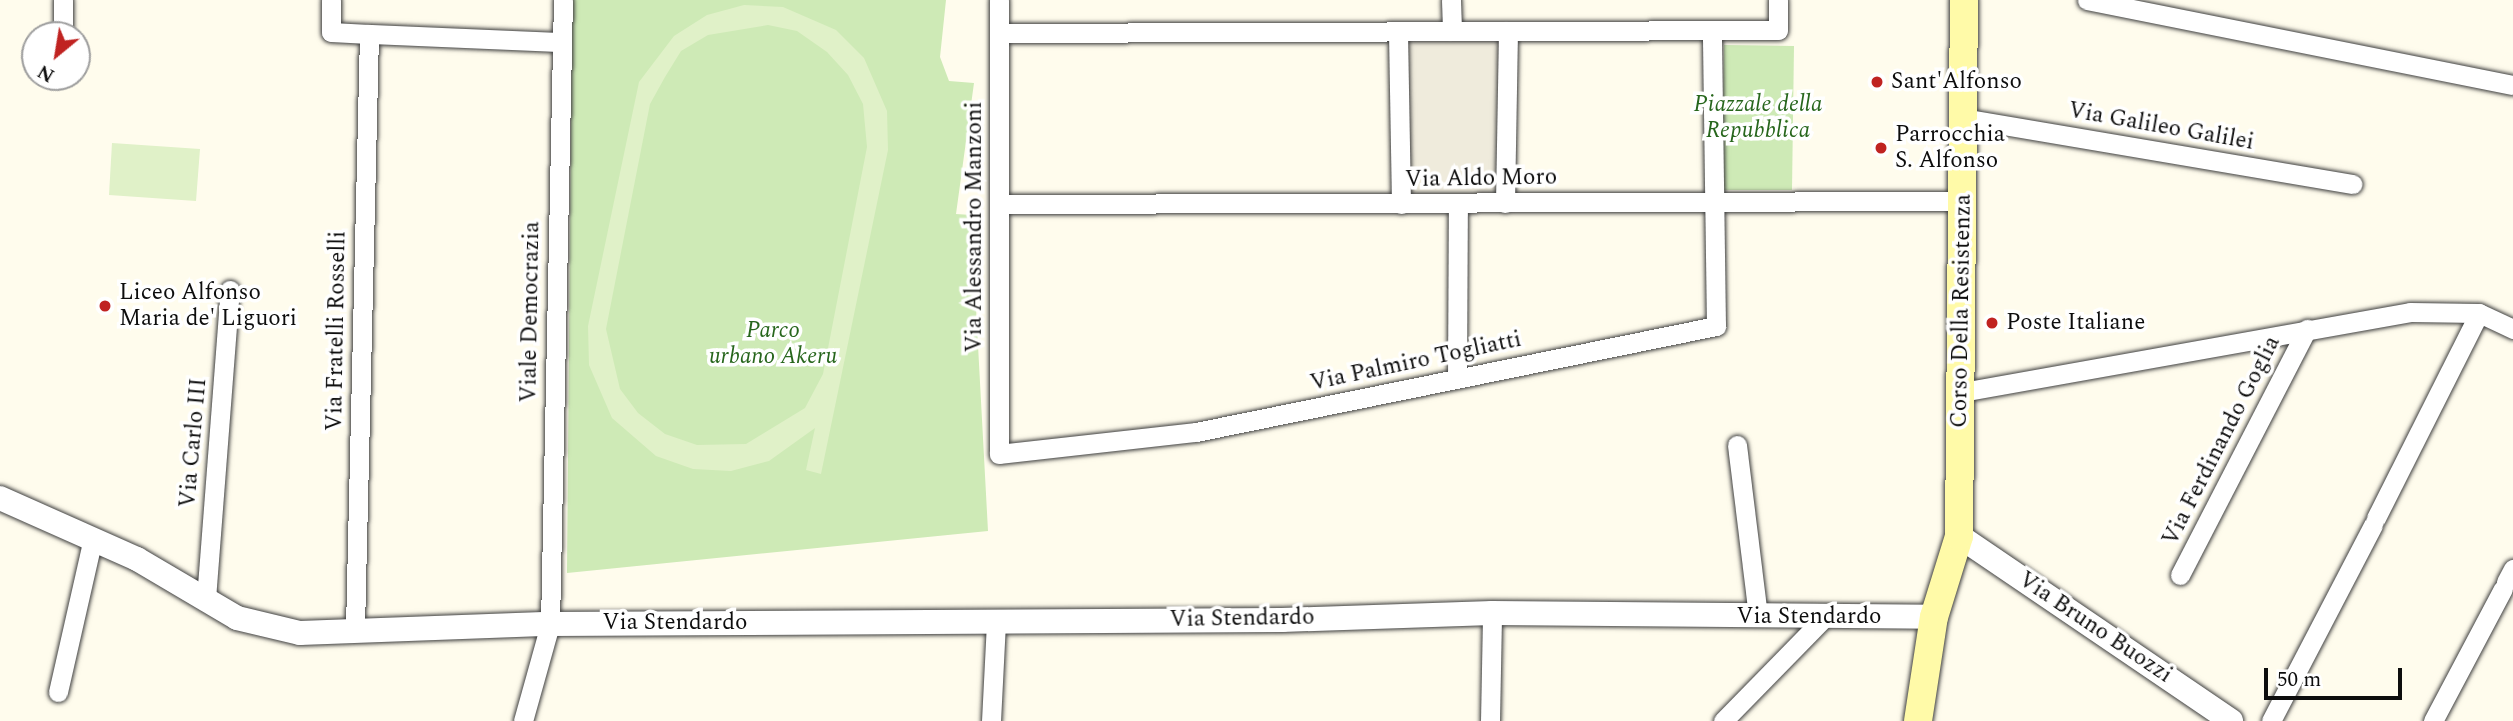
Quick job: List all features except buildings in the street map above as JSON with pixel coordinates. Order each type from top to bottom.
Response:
[{"type":"main road","name":"Corso Della Resistenza","points":[[1918,721],[1934,617],[1959,536],[1964,0]]},
{"type":"street","points":[[63,0],[63,21]]},
{"type":"street","points":[[331,0],[331,32],[561,42]]},
{"type":"street","name":"Viale Democrazia","points":[[523,721],[550,624],[563,0]]},
{"type":"street","name":"Via Alessandro Manzoni","points":[[999,0],[999,454]]},
{"type":"street","points":[[1451,0],[1452,31]]},
{"type":"street","points":[[999,33],[1778,30],[1778,0]]},
{"type":"street","points":[[2087,0],[2513,85]]},
{"type":"street","points":[[1505,203],[1508,31]]},
{"type":"street","points":[[1712,31],[1713,200]]},
{"type":"street","points":[[1398,32],[1401,204]]},
{"type":"street","name":"Via Fratelli Rosselli","points":[[355,628],[369,34]]},
{"type":"street","name":"Via Galileo Galilei","points":[[1962,118],[2352,184]]},
{"type":"street","name":"Via Palmiro Togliatti","points":[[999,454],[1196,432],[1716,326],[1713,200]]},
{"type":"street","name":"Via Aldo Moro","points":[[1000,204],[1964,201]]},
{"type":"street","points":[[1457,378],[1458,204]]},
{"type":"street","name":"Via Carlo III","points":[[206,599],[230,290]]},
{"type":"street","name":"Via Ferdinando Goglia","points":[[1962,392],[2410,312],[2479,313],[2513,329]]},
{"type":"street","points":[[2271,721],[2479,313]]},
{"type":"street","name":"Via Ferdinando Goglia","points":[[2180,575],[2307,329]]},
{"type":"street","points":[[1737,445],[1758,617]]},
{"type":"street","name":"Via Stendardo","points":[[0,498],[93,538],[259,626],[300,633],[355,628],[550,624],[996,621],[1492,612],[1824,618],[1934,617]]},
{"type":"street","name":"Via Bruno Buozzi","points":[[1959,536],[2231,721]]},
{"type":"street","points":[[58,692],[93,538]]},
{"type":"street","points":[[2433,721],[2508,580]]},
{"type":"street","points":[[1490,721],[1492,612]]},
{"type":"street","points":[[1723,721],[1824,618]]},
{"type":"street","points":[[990,721],[996,621]]},
{"type":"green space","name":"Parco urbano Akeru","points":[[572,0],[946,0],[940,57],[949,81],[974,83],[956,214],[971,215],[988,531],[567,573]]},
{"type":"green space","points":[[744,5],[783,7],[836,30],[864,58],[887,111],[888,150],[821,474],[806,470],[815,428],[769,461],[731,471],[693,469],[656,456],[612,418],[589,365],[588,326],[639,82],[674,36],[707,15]],"holes":[[[768,25],[797,31],[827,52],[848,75],[863,104],[867,147],[823,374],[805,408],[746,444],[697,445],[665,434],[638,413],[620,389],[606,329],[650,104],[681,51],[708,35]]]},
{"type":"green space","name":"Piazzale della Repubblica","points":[[1724,45],[1794,46],[1792,190],[1722,190]]},
{"type":"green space","points":[[112,143],[200,149],[196,201],[109,195]]},
{"type":"shaded area","points":[[1508,31],[1505,203],[1401,204],[1398,32]]},
{"type":"place","name":"Sant'Alfonso","points":[[1877,82]]},
{"type":"place","name":"Parrocchia S. Alfonso","points":[[1881,148]]},
{"type":"place","name":"Liceo Alfonso Maria de' Liguori","points":[[105,306]]},
{"type":"place","name":"Poste Italiane","points":[[1992,323]]}]
